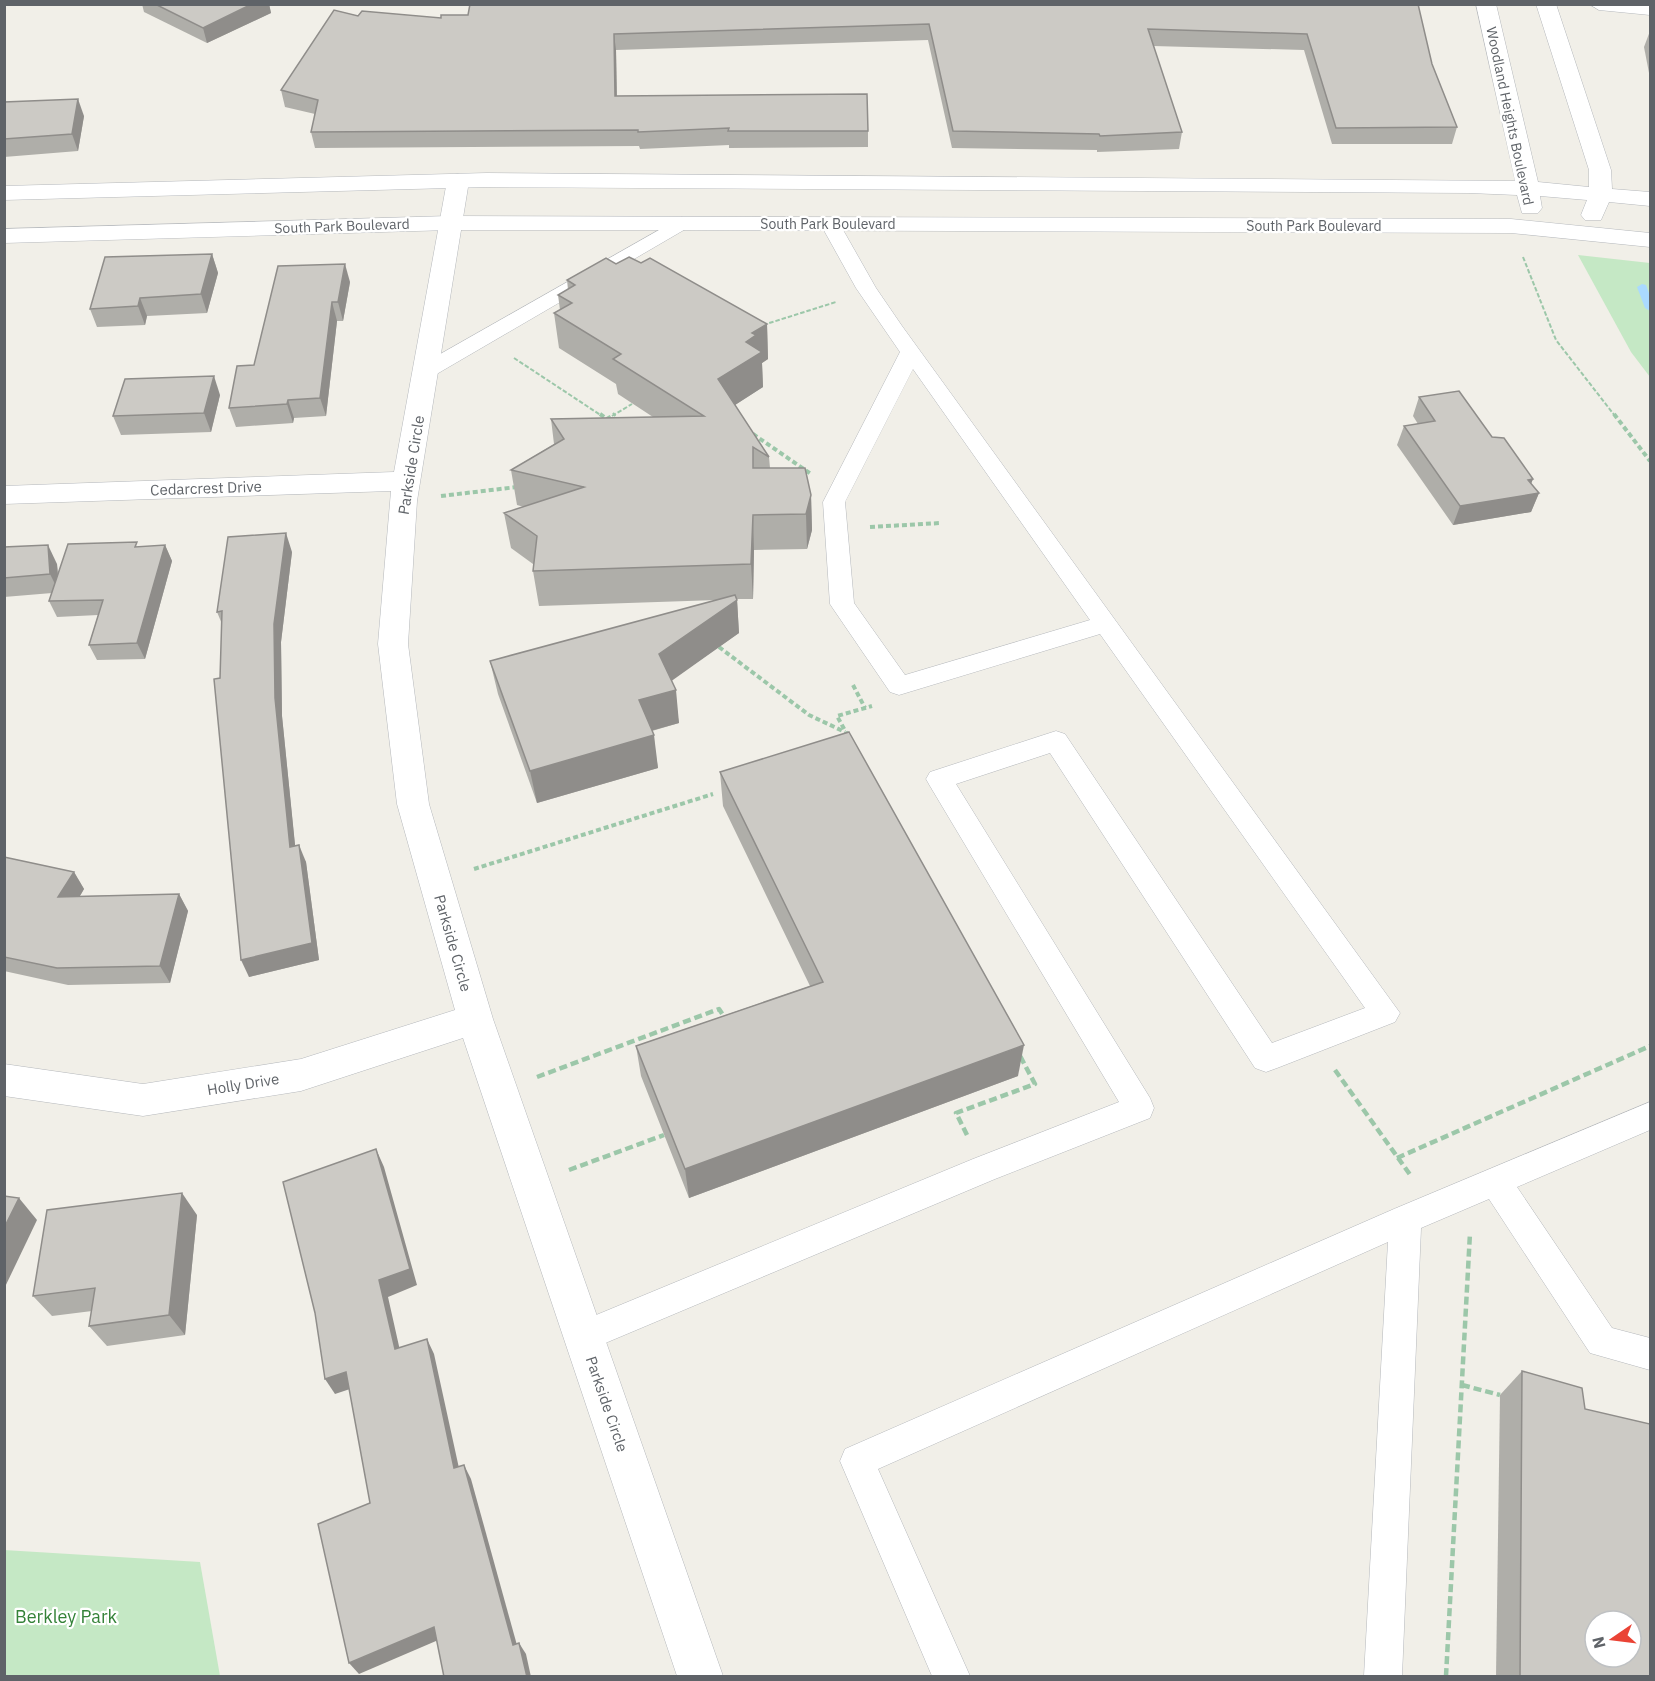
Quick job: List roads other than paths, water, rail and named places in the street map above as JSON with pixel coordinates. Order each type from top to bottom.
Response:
[{"type":"street","name":"Woodland Heights Boulevard","points":[[1486,4],[1528,188],[1522,227]]},
{"type":"street","points":[[1546,4],[1600,170],[1601,194],[1586,233]]},
{"type":"street","points":[[1599,4],[1650,9]]},
{"type":"street","points":[[4,193],[458,181],[1528,188],[1650,199]]},
{"type":"street","name":"Parkside Circle","points":[[458,181],[428,370],[405,491],[393,644],[412,804],[475,1019],[700,1677]]},
{"type":"street","name":"South Park Boulevard","points":[[4,236],[450,223],[1522,227],[1650,240]]},
{"type":"street","name":"Cedarcrest Drive","points":[[4,495],[405,491]]},
{"type":"street","name":"Holly Drive","points":[[4,1080],[143,1100],[301,1075],[475,1019]]},
{"type":"lane","points":[[428,370],[682,224]]},
{"type":"lane","points":[[584,1336],[984,1169],[1139,1108],[939,779],[1056,741],[1266,1059],[1385,1013],[866,288],[831,225]]},
{"type":"lane","points":[[911,352],[834,502],[842,604],[899,686],[1107,623]]},
{"type":"lane","points":[[951,1677],[857,1461],[1419,1213],[1650,1116]]},
{"type":"lane","points":[[1484,1186],[1602,1342],[1650,1354]]},
{"type":"lane","points":[[1383,1677],[1419,1213]]},
{"type":"waterway","points":[[1642,287],[1650,308]]},
{"type":"park label","name":"Berkley Park","points":[[66,1616]]}]
